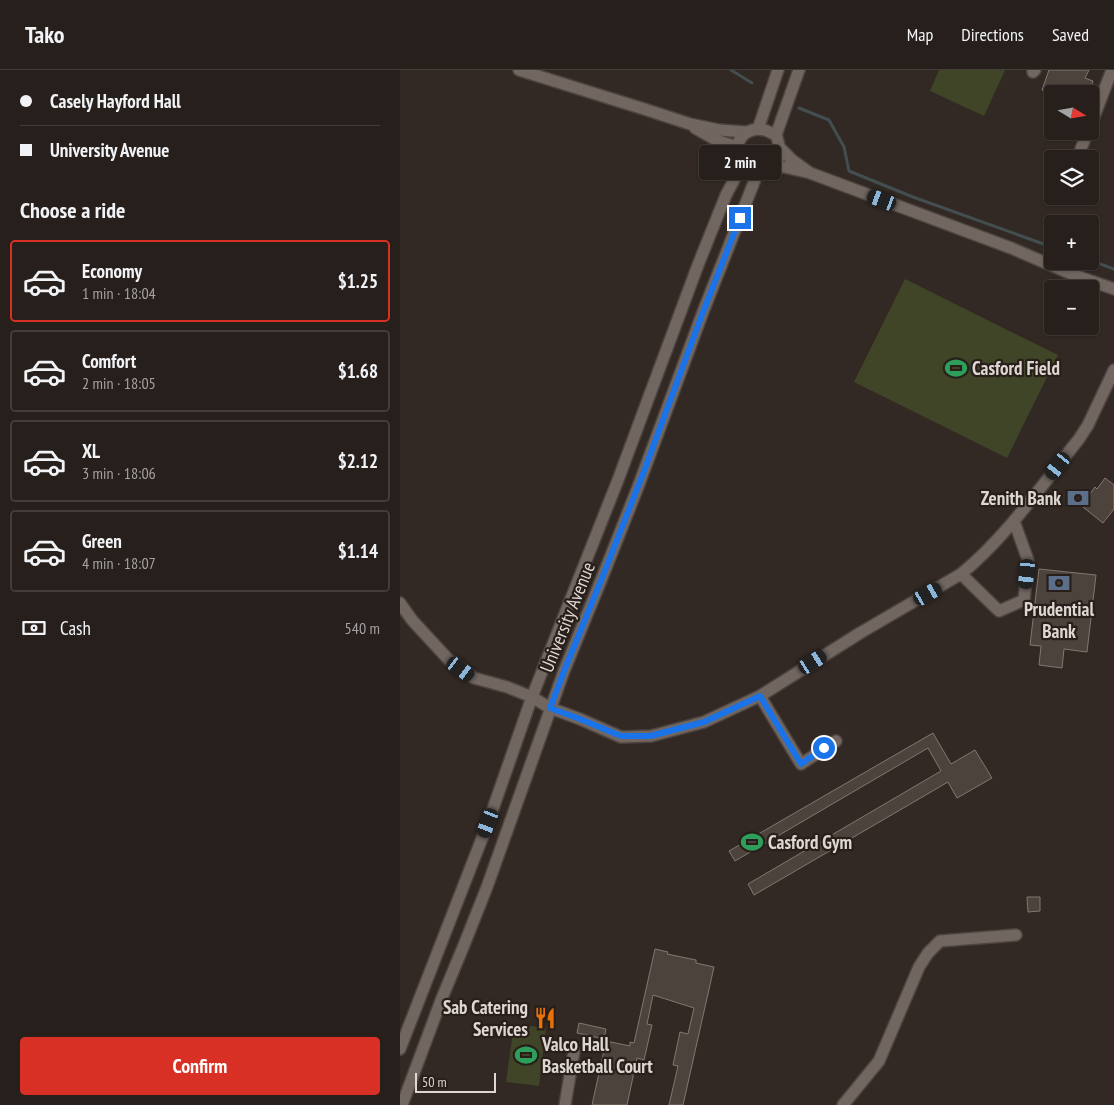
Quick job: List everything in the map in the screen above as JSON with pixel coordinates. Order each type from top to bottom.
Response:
[{"type":"street","points":[[519,70],[690,124],[719,130],[746,132],[758,129],[776,135]]},
{"type":"street","points":[[758,129],[778,70]]},
{"type":"street","points":[[746,132],[737,147],[737,153],[742,164],[747,169],[758,172],[770,169],[780,154],[776,135],[799,70]]},
{"type":"street","points":[[1099,104],[1112,71]]},
{"type":"street","points":[[690,124],[716,140],[737,147]]},
{"type":"street","points":[[780,148],[792,160],[810,173]]},
{"type":"street","name":"University Avenue","points":[[400,1049],[488,823],[532,697],[621,472],[698,265],[726,195],[742,164]]},
{"type":"street","points":[[774,165],[810,173],[1011,248],[1074,275],[1114,289]]},
{"type":"street","name":"University Avenue","points":[[402,1105],[442,998],[487,887],[564,671],[644,471],[703,312],[758,172]]},
{"type":"street","points":[[400,603],[412,620],[448,659],[474,678],[507,687],[532,697],[550,708],[621,736],[650,736],[704,722],[760,696],[860,632],[961,574],[974,564],[1014,521],[1079,439],[1088,425],[1114,370]]},
{"type":"street","points":[[961,574],[999,610],[1024,600],[1028,560],[1014,521]]},
{"type":"street","points":[[760,696],[801,764],[836,741]]},
{"type":"street","points":[[843,1105],[879,1061],[919,967],[928,953],[940,941],[1016,935]]},
{"type":"street","points":[[565,1105],[574,1051]]},
{"type":"green space","points":[[939,70],[1005,70],[984,116],[930,91]]},
{"type":"green space","name":"Casford Field","points":[[905,279],[1058,355],[1007,458],[854,382]]},
{"type":"green space","name":"Valco Hall Basketball Court","points":[[514,1024],[546,1028],[539,1086],[506,1082]]},
{"type":"building","points":[[1049,70],[1089,70],[1085,78],[1093,81],[1091,85],[1044,85],[1044,91],[1042,90]]},
{"type":"building","points":[[1105,478],[1114,485],[1114,509],[1103,523],[1083,507],[1088,501],[1086,499],[1095,487],[1097,489]]},
{"type":"building","points":[[1039,569],[1096,575],[1087,652],[1064,649],[1062,668],[1039,665],[1041,646],[1030,645]]},
{"type":"building","points":[[933,733],[951,764],[975,750],[992,778],[957,798],[948,782],[754,895],[748,884],[941,771],[928,748],[735,861],[729,851]]},
{"type":"building","points":[[1027,897],[1040,897],[1040,911],[1028,912]]},
{"type":"building","points":[[655,949],[714,967],[683,1105],[669,1105],[678,1066],[673,1065],[680,1032],[688,1034],[694,1008],[653,995],[647,1024],[652,1025],[644,1060],[637,1058],[627,1105],[592,1105],[606,1041],[630,1046],[630,1042],[634,1043]]},
{"type":"building","points":[[579,1023],[606,1029],[604,1039],[577,1033]]},
{"type":"waterway","points":[[731,70],[752,83]]},
{"type":"waterway","points":[[799,108],[829,120],[844,147],[849,171],[913,197],[1044,244]]},
{"type":"waterway","points":[[1099,263],[1114,269]]},
{"type":"place","name":"Casford Field","points":[[956,368]]},
{"type":"place","name":"Zenith Bank","points":[[1078,498]]},
{"type":"place","name":"Prudential Bank","points":[[1059,583]]},
{"type":"place","name":"Casford Gym","points":[[752,842]]},
{"type":"place","name":"Sab Catering Services","points":[[545,1018]]},
{"type":"place","name":"Valco Hall Basketball Court","points":[[526,1055]]},
{"type":"route","points":[[740,218],[644,471],[550,708],[621,736],[650,736],[704,722],[760,696],[801,764],[824,748]]}]
